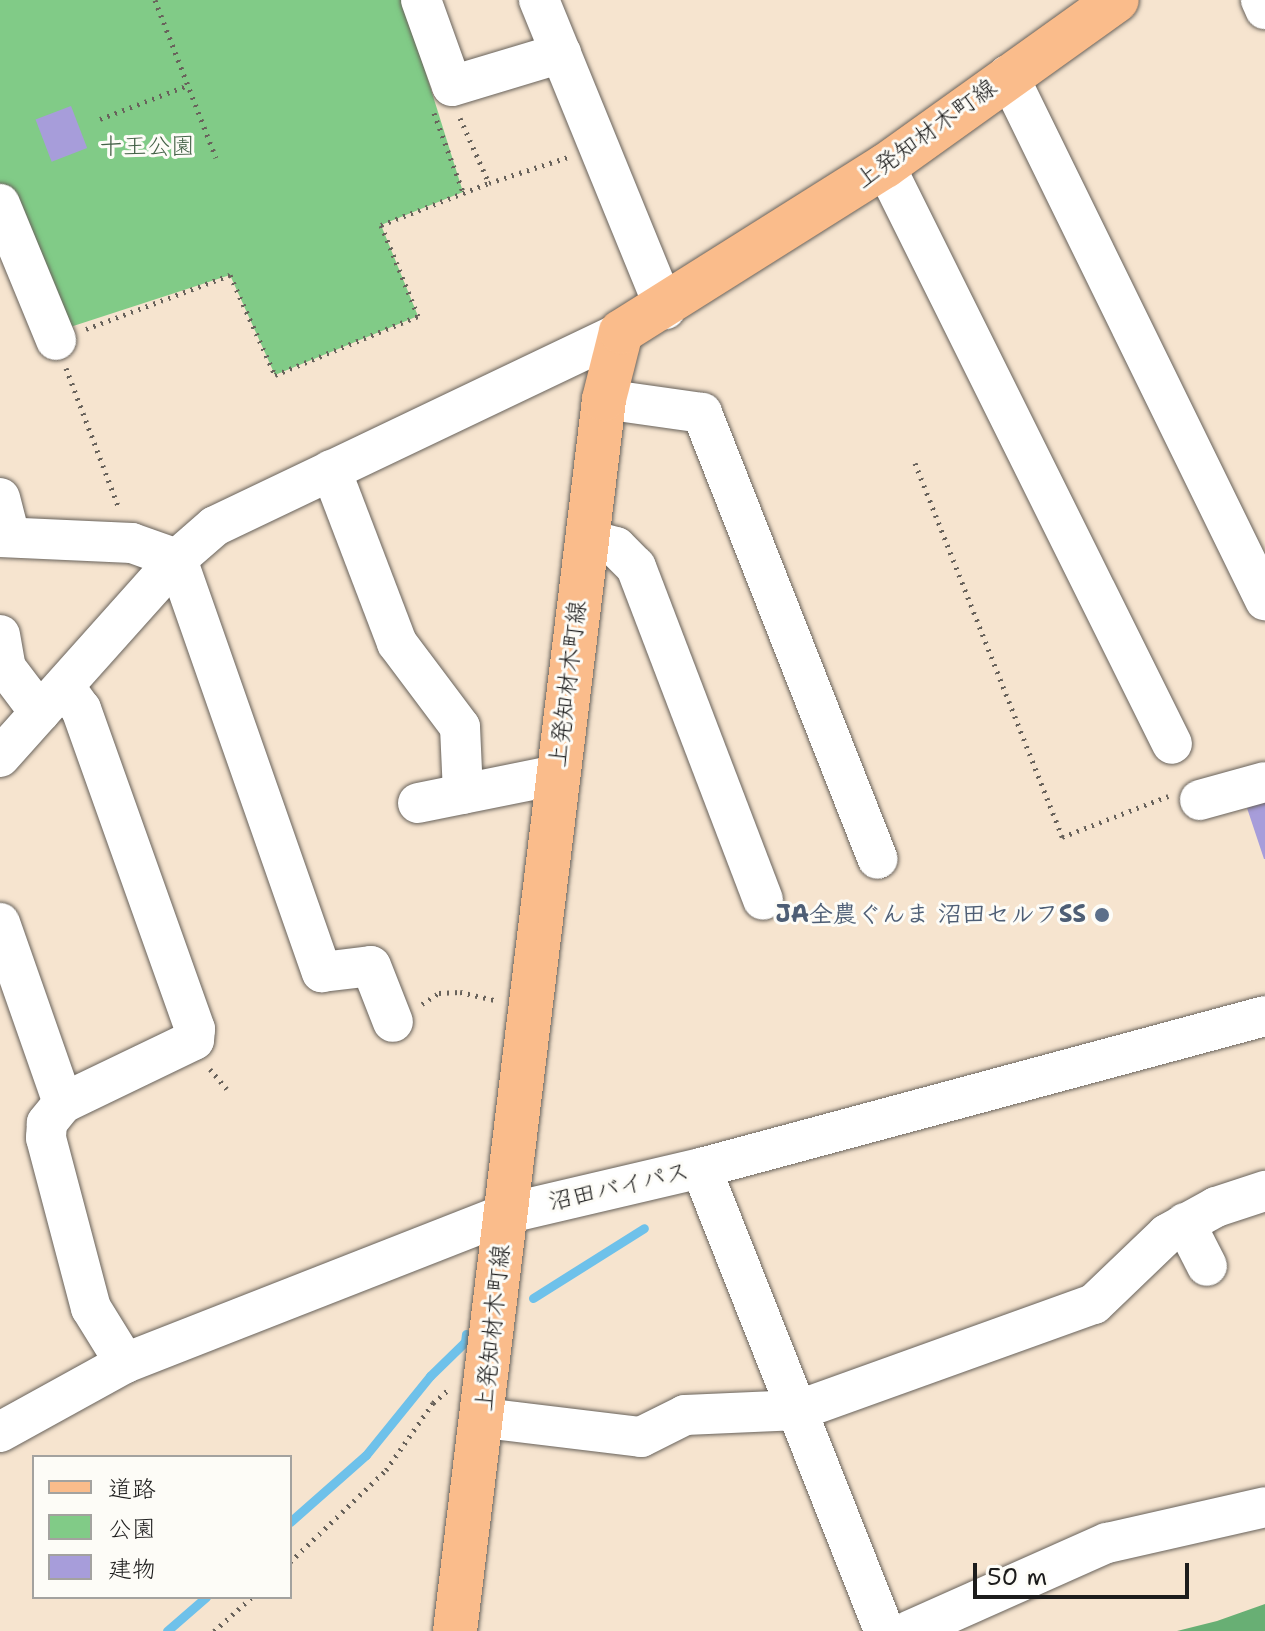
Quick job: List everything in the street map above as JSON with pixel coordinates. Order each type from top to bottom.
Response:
[{"type":"main road","name":"上発知材木町線","points":[[455,1631],[484,1418],[487,1364],[528,1007],[586,539],[604,399],[621,332],[665,309],[885,166],[1008,75],[1117,0]]},
{"type":"street","points":[[421,0],[440,92],[561,53]]},
{"type":"street","points":[[539,0],[665,309]]},
{"type":"street","points":[[1261,0],[1265,9]]},
{"type":"street","points":[[1008,75],[1265,600]]},
{"type":"street","points":[[885,166],[1172,744]]},
{"type":"street","points":[[0,204],[56,340]]},
{"type":"street","points":[[0,757],[177,559],[215,526],[621,332]]},
{"type":"street","points":[[604,399],[702,413],[878,859]]},
{"type":"street","points":[[331,470],[397,643],[460,727],[463,794]]},
{"type":"street","points":[[0,498],[5,537],[132,543],[177,559]]},
{"type":"street","points":[[586,539],[616,547],[636,567],[763,900]]},
{"type":"street","points":[[177,559],[322,972],[371,966],[393,1022]]},
{"type":"street","points":[[2,657],[52,700],[81,709],[195,1035],[63,1103],[47,1123],[46,1138],[91,1308],[125,1363]]},
{"type":"street","points":[[418,803],[557,775]]},
{"type":"street","points":[[1188,797],[1265,782]]},
{"type":"street","points":[[0,923],[63,1103]]},
{"type":"street","name":"沼田バイパス","points":[[0,1432],[125,1363],[505,1214],[701,1168],[1265,1016]]},
{"type":"street","points":[[701,1168],[884,1631]]},
{"type":"street","points":[[484,1418],[641,1437],[685,1415],[799,1410],[1094,1304],[1167,1234],[1185,1223],[1265,1191]]},
{"type":"street","points":[[1185,1223],[1207,1266]]},
{"type":"street","points":[[909,1631],[1107,1543],[1265,1507]]},
{"type":"path","points":[[155,0],[216,158]]},
{"type":"path","points":[[100,119],[186,86]]},
{"type":"path","points":[[440,92],[453,103],[489,183]]},
{"type":"path","points":[[440,92],[463,192]]},
{"type":"path","points":[[132,543],[56,340],[230,275],[275,375],[418,316],[381,225],[463,192],[599,147]]},
{"type":"path","points":[[915,463],[1062,837],[1188,797]]},
{"type":"path","points":[[393,1022],[439,993],[460,992],[528,1007]]},
{"type":"path","points":[[292,1560],[386,1470],[433,1403],[487,1364]]},
{"type":"path","points":[[214,1631],[250,1599]]},
{"type":"green space","name":"十王公園","points":[[0,0],[403,0],[463,192],[381,225],[418,316],[275,375],[230,275],[61,330],[0,183]]},
{"type":"green space","points":[[1265,1604],[1265,1631],[1177,1631],[1217,1621]]},
{"type":"building","points":[[71,106],[87,148],[52,162],[36,120]]},
{"type":"building","points":[[1265,801],[1265,859],[1264,859],[1247,808]]},
{"type":"waterway","points":[[533,1298],[644,1228]]},
{"type":"waterway","points":[[292,1520],[366,1455],[430,1376],[465,1342],[466,1334]]},
{"type":"waterway","points":[[167,1631],[204,1599]]},
{"type":"place","name":"JA全農ぐんま 沼田セルフSS","points":[[1102,915]]}]
